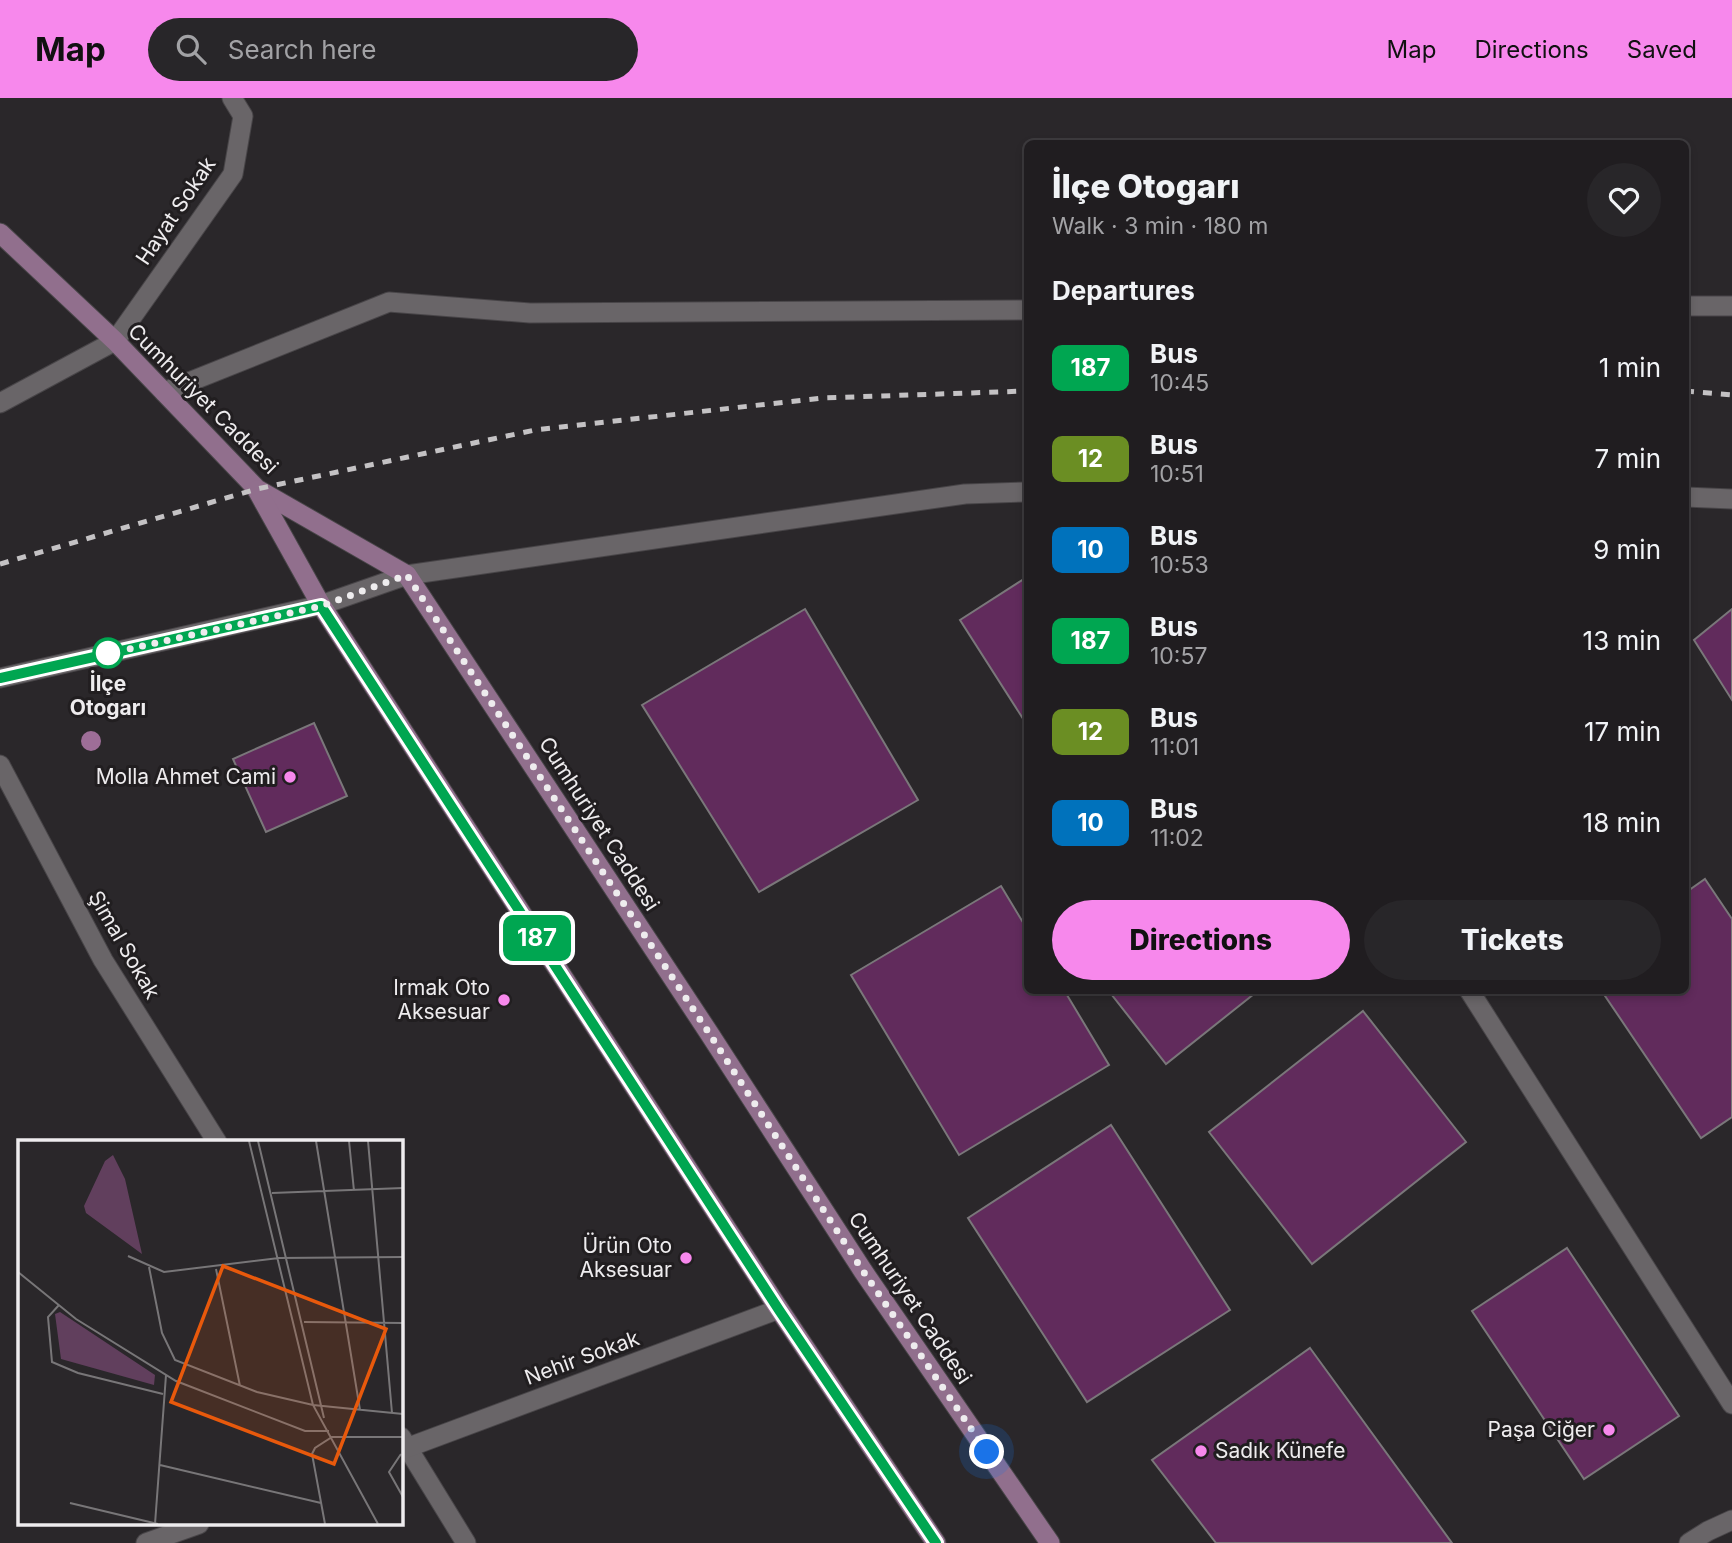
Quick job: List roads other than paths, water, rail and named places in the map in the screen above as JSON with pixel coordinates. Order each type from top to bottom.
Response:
[{"type":"main road","name":"Cumhuriyet Caddesi","points":[[0,233],[115,341],[257,489],[407,575],[863,1271],[1050,1543]]},
{"type":"main road","points":[[257,489],[321,606],[779,1310],[936,1543]]},
{"type":"street","name":"Hayat Sokak","points":[[115,341],[233,174],[243,116],[232,98]]},
{"type":"street","points":[[164,392],[389,302],[530,313],[1024,310]]},
{"type":"street","points":[[1689,306],[1732,306]]},
{"type":"street","points":[[0,403],[115,341]]},
{"type":"street","points":[[0,678],[321,606],[407,575],[965,494],[1024,492]]},
{"type":"street","points":[[1689,497],[1732,499]]},
{"type":"street","name":"Şimal Sokak","points":[[0,765],[103,960],[216,1140]]},
{"type":"street","points":[[1472,994],[1732,1404]]},
{"type":"street","name":"Nehir Sokak","points":[[403,1445],[779,1310]]},
{"type":"street","points":[[403,1445],[466,1543]]},
{"type":"street","points":[[1689,1543],[1732,1520]]},
{"type":"street","points":[[146,1543],[193,1526]]},
{"type":"railway","points":[[0,564],[257,489],[535,430],[822,398],[1024,391]]},
{"type":"railway","points":[[1689,391],[1732,395]]},
{"type":"place","name":"İlçe Otogarı","points":[[108,653]]},
{"type":"place","name":"Molla Ahmet Cami","points":[[290,777]]},
{"type":"place","name":"Irmak Oto Aksesuar","points":[[504,1000]]},
{"type":"place","name":"Ürün Oto Aksesuar","points":[[686,1258]]},
{"type":"place","name":"Paşa Ciğer","points":[[1609,1430]]},
{"type":"place","name":"Sadık Künefe","points":[[1201,1451]]}]
